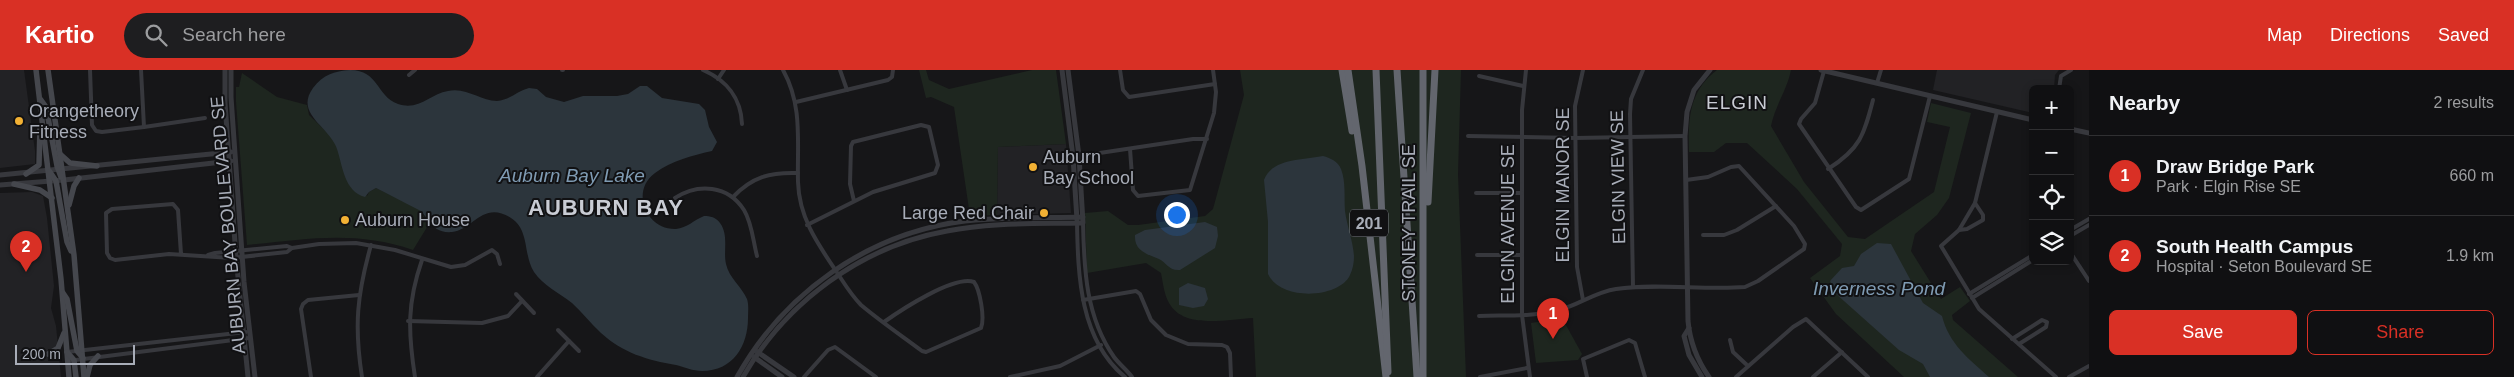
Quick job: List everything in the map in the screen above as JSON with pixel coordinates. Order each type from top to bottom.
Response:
[{"type":"highway","points":[[1342,70],[1363,184]]},
{"type":"highway","name":"STONEY TRAIL SE","points":[[1348,70],[1387,377]]},
{"type":"highway","points":[[1376,70],[1387,377]]},
{"type":"highway","points":[[1397,70],[1417,377]]},
{"type":"highway","name":"STONEY TRAIL SE","points":[[1423,377],[1424,70]]},
{"type":"highway","points":[[1424,252],[1428,226],[1434,70]]},
{"type":"main road","points":[[36,70],[49,171],[67,242],[74,255]]},
{"type":"main road","points":[[48,70],[60,154],[60,170]]},
{"type":"main road","points":[[39,98],[46,108],[64,180],[74,255],[80,357],[83,358],[86,377]]},
{"type":"main road","points":[[26,174],[39,165],[42,116]]},
{"type":"main road","points":[[60,154],[70,163],[97,166]]},
{"type":"main road","points":[[68,209],[71,192],[79,178]]},
{"type":"main road","points":[[53,181],[52,198],[67,352],[76,377]]},
{"type":"main road","points":[[14,184],[40,190],[52,198]]},
{"type":"main road","points":[[62,291],[67,299],[80,350]]},
{"type":"main road","points":[[48,354],[58,348],[65,331]]},
{"type":"main road","points":[[86,377],[90,365],[98,356]]},
{"type":"main road","points":[[69,377],[71,361]]},
{"type":"street","points":[[90,70],[91,107],[94,128],[102,132],[205,118]]},
{"type":"street","points":[[141,70],[144,127]]},
{"type":"street","name":"AUBURN BAY BOULEVARD SE","points":[[225,70],[224,95],[232,161],[248,377]]},
{"type":"street","name":"AUBURN BAY BOULEVARD SE","points":[[231,70],[231,152]]},
{"type":"street","points":[[409,75],[415,70]]},
{"type":"street","points":[[703,70],[714,75],[736,99],[742,124]]},
{"type":"street","points":[[714,75],[717,70]]},
{"type":"street","points":[[718,79],[724,70]]},
{"type":"street","points":[[783,70],[796,102],[799,128],[798,173],[800,204],[808,225],[836,272],[856,300],[884,322],[922,350],[930,351],[981,328],[983,321],[976,284],[968,280],[931,293],[884,322]]},
{"type":"street","points":[[840,70],[847,90]]},
{"type":"street","points":[[796,102],[888,80],[892,77],[893,70]]},
{"type":"street","points":[[1062,70],[1076,157]]},
{"type":"street","points":[[1068,70],[1084,269],[1089,298],[1106,343],[1114,357],[1132,377]]},
{"type":"street","points":[[1120,70],[1123,90],[1129,97],[1215,84]]},
{"type":"street","points":[[1130,149],[1133,190],[1136,194],[1142,197],[1186,192],[1192,188],[1215,106],[1213,70]]},
{"type":"street","name":"ELGIN AVENUE SE","points":[[1526,70],[1523,86],[1521,136],[1522,315],[1530,377]]},
{"type":"street","name":"ELGIN MANOR SE","points":[[1583,70],[1575,106],[1577,267],[1583,300]]},
{"type":"street","name":"ELGIN VIEW SE","points":[[1633,287],[1631,99],[1643,70]]},
{"type":"street","points":[[1709,377],[1701,366],[1689,328],[1686,288],[1685,136],[1689,100],[1700,81],[1710,70]]},
{"type":"street","points":[[1930,96],[1909,180],[1861,210],[1856,207],[1828,169],[1799,124],[1800,118],[1815,104],[1823,70],[2029,119]]},
{"type":"street","points":[[1877,84],[1881,70]]},
{"type":"street","points":[[2060,85],[2061,76],[2071,70]]},
{"type":"street","points":[[1479,76],[1523,86]]},
{"type":"street","points":[[1828,169],[1846,158],[1865,132],[1873,100]]},
{"type":"street","points":[[1997,112],[1975,203],[1959,230],[1941,246],[1979,309],[2056,377]]},
{"type":"street","points":[[808,225],[854,200],[887,187],[935,173],[938,165],[929,128],[921,125],[853,142],[851,146],[850,174],[854,200]]},
{"type":"street","points":[[2074,130],[2089,133]]},
{"type":"street","points":[[1468,136],[1630,138],[1685,136]]},
{"type":"street","points":[[1076,157],[1193,139],[1207,139]]},
{"type":"street","points":[[0,175],[26,174],[231,152]]},
{"type":"street","points":[[0,185],[64,180],[232,161]]},
{"type":"street","points":[[1479,316],[1522,315],[1559,310],[1599,292],[1633,287],[1745,287],[1758,281],[1804,250],[1805,244],[1776,206],[1739,166],[1731,167],[1708,177],[1686,180]]},
{"type":"street","points":[[733,197],[746,184],[762,176],[782,172],[798,173]]},
{"type":"street","points":[[675,198],[690,189],[704,187],[718,190],[733,197],[747,217],[756,256]]},
{"type":"street","points":[[1476,193],[1522,193]]},
{"type":"street","points":[[1959,230],[1967,229],[1983,220],[1983,215],[1975,203]]},
{"type":"street","points":[[181,254],[178,210],[173,204],[112,209],[106,213],[107,252],[110,258],[115,260],[181,254],[239,257],[287,252],[292,248]]},
{"type":"street","points":[[1703,235],[1724,235],[1737,230],[1776,206]]},
{"type":"street","points":[[2074,227],[2089,218]]},
{"type":"street","points":[[737,377],[756,351],[796,309],[836,272],[876,247],[934,227],[984,220],[1080,220]]},
{"type":"street","points":[[1080,220],[1078,270],[1083,300],[1100,346],[1110,362],[1124,377]]},
{"type":"street","points":[[2074,234],[2089,225]]},
{"type":"street","points":[[208,255],[332,243],[371,245],[444,266],[465,265],[492,250],[497,254],[500,264]]},
{"type":"street","points":[[362,377],[356,335],[359,295],[371,245]]},
{"type":"street","points":[[1477,255],[1522,255]]},
{"type":"street","points":[[1971,296],[2029,258]]},
{"type":"street","points":[[2074,258],[2089,281]]},
{"type":"street","points":[[415,377],[408,321],[413,290],[422,260]]},
{"type":"street","points":[[1971,296],[2029,262]]},
{"type":"street","points":[[1083,300],[1136,291],[1140,294],[1151,320],[1166,335],[1188,344],[1227,347],[1230,352],[1231,377]]},
{"type":"street","points":[[516,294],[534,313]]},
{"type":"street","points":[[311,377],[301,309],[303,304],[308,300],[359,295]]},
{"type":"street","points":[[408,321],[482,323],[508,316],[522,301]]},
{"type":"street","points":[[1736,377],[1793,327],[1806,319],[1868,377]]},
{"type":"street","points":[[2012,339],[2042,320],[2047,322],[2046,327],[2019,344]]},
{"type":"street","points":[[1689,328],[1684,336],[1689,355],[1702,377]]},
{"type":"street","points":[[558,330],[579,351]]},
{"type":"street","points":[[67,352],[246,335]]},
{"type":"street","points":[[71,361],[246,335]]},
{"type":"street","name":"AUBURN BAY BOULEVARD SE","points":[[246,335],[255,377]]},
{"type":"street","points":[[1587,377],[1583,359],[1629,340],[1635,343],[1645,377]]},
{"type":"street","points":[[1730,340],[1733,352],[1748,366]]},
{"type":"street","points":[[537,377],[569,341]]},
{"type":"street","points":[[1010,377],[1060,366],[1106,343]]},
{"type":"street","points":[[804,377],[832,347],[838,349],[876,377]]},
{"type":"street","points":[[756,351],[794,377]]},
{"type":"street","points":[[1812,377],[1842,352]]},
{"type":"street","points":[[744,377],[752,356]]},
{"type":"street","points":[[752,356],[782,377]]},
{"type":"street","points":[[2069,377],[2089,366]]},
{"type":"street","points":[[1480,377],[1528,368]]},
{"type":"shaded area","points":[[0,70],[24,70],[35,151],[35,164],[0,168]]},
{"type":"shaded area","points":[[919,70],[926,70],[929,80],[949,89],[1032,70],[1056,70],[1066,144],[998,147],[997,215],[970,216],[954,107],[931,97],[926,98]]},
{"type":"shaded area","points":[[1240,70],[1461,70],[1458,174],[1466,377],[1256,377],[1253,318],[1207,321],[1185,317],[1169,303],[1161,273],[1146,263],[1087,273],[1085,213],[1108,211],[1128,225],[1138,225],[1205,216],[1213,209],[1244,95]]},
{"type":"shaded area","points":[[1717,70],[1791,70],[1771,126],[1804,182],[1848,237],[1865,239],[1934,192],[1950,127],[1927,122],[1931,103],[1971,113],[1949,198],[1937,215],[1915,234],[1911,251],[1941,299],[1960,287],[1970,301],[1952,315],[1953,320],[2018,377],[1904,377],[1836,314],[1810,278],[1840,256],[1842,244],[1797,189],[1747,143],[1726,143],[1714,152],[1689,152],[1689,128],[1692,106],[1701,87]]},
{"type":"shaded area","points":[[1937,70],[2059,70],[2055,75],[2054,85],[2029,85],[2029,112],[1933,90]]},
{"type":"shaded area","points":[[242,73],[277,97],[307,105],[309,115],[334,139],[337,148],[367,196],[369,192],[376,188],[419,209],[429,224],[413,250],[392,244],[351,238],[310,239],[247,245],[236,102],[236,87],[239,87]]},
{"type":"shaded area","name":"Auburn Bay School","points":[[1066,144],[1071,213],[997,215],[998,147]]},
{"type":"shaded area","points":[[32,192],[43,196],[47,218],[54,286],[51,308],[56,326],[61,377],[0,377],[0,193]]},
{"type":"shaded area","points":[[1562,318],[1582,354],[1578,360],[1536,363],[1531,323]]},
{"type":"water","name":"Auburn Bay Lake","points":[[350,70],[367,74],[385,95],[398,104],[405,106],[418,104],[442,93],[455,90],[497,101],[506,99],[529,88],[537,89],[546,97],[564,102],[583,96],[617,96],[628,94],[640,86],[647,86],[662,98],[699,104],[705,110],[709,127],[717,142],[712,151],[675,162],[655,173],[647,181],[643,199],[645,208],[650,216],[665,228],[676,229],[687,226],[704,216],[713,217],[720,223],[725,238],[726,264],[745,295],[748,304],[745,338],[737,355],[722,367],[702,371],[636,355],[609,340],[572,303],[538,277],[528,258],[521,229],[511,218],[501,213],[493,212],[486,214],[459,230],[444,232],[434,227],[421,211],[376,188],[365,197],[358,194],[345,178],[333,141],[310,113],[308,105],[308,97],[321,80],[339,71]]},
{"type":"water","points":[[1323,156],[1336,162],[1343,174],[1345,211],[1354,256],[1353,265],[1350,275],[1344,283],[1335,288],[1310,294],[1297,293],[1275,283],[1268,274],[1268,222],[1264,180],[1268,173],[1281,164]]},
{"type":"water","points":[[1205,222],[1217,227],[1218,236],[1215,248],[1180,270],[1171,268],[1159,259],[1142,251],[1135,240],[1135,235],[1145,230]]},
{"type":"water","name":"Inverness Pond","points":[[1877,243],[1891,244],[1923,303],[1942,316],[1949,335],[1955,343],[1989,377],[1930,377],[1923,364],[1899,350],[1835,293],[1830,281],[1842,268],[1854,266],[1861,254]]},
{"type":"water","points":[[1188,283],[1205,288],[1208,299],[1204,306],[1193,308],[1179,305],[1179,288]]},
{"type":"place","name":"Orangetheory Fitness","points":[[19,121]]},
{"type":"place","name":"Auburn Bay School","points":[[1033,167]]},
{"type":"place","name":"Large Red Chair","points":[[1044,213]]},
{"type":"place","name":"Auburn House","points":[[345,220]]},
{"type":"place","name":"South Health Campus","points":[[26,272]]},
{"type":"place","name":"Draw Bridge Park","points":[[1553,339]]},
{"type":"district","name":"ELGIN","points":[[1737,102]]},
{"type":"district","name":"AUBURN BAY","points":[[606,207]]}]
